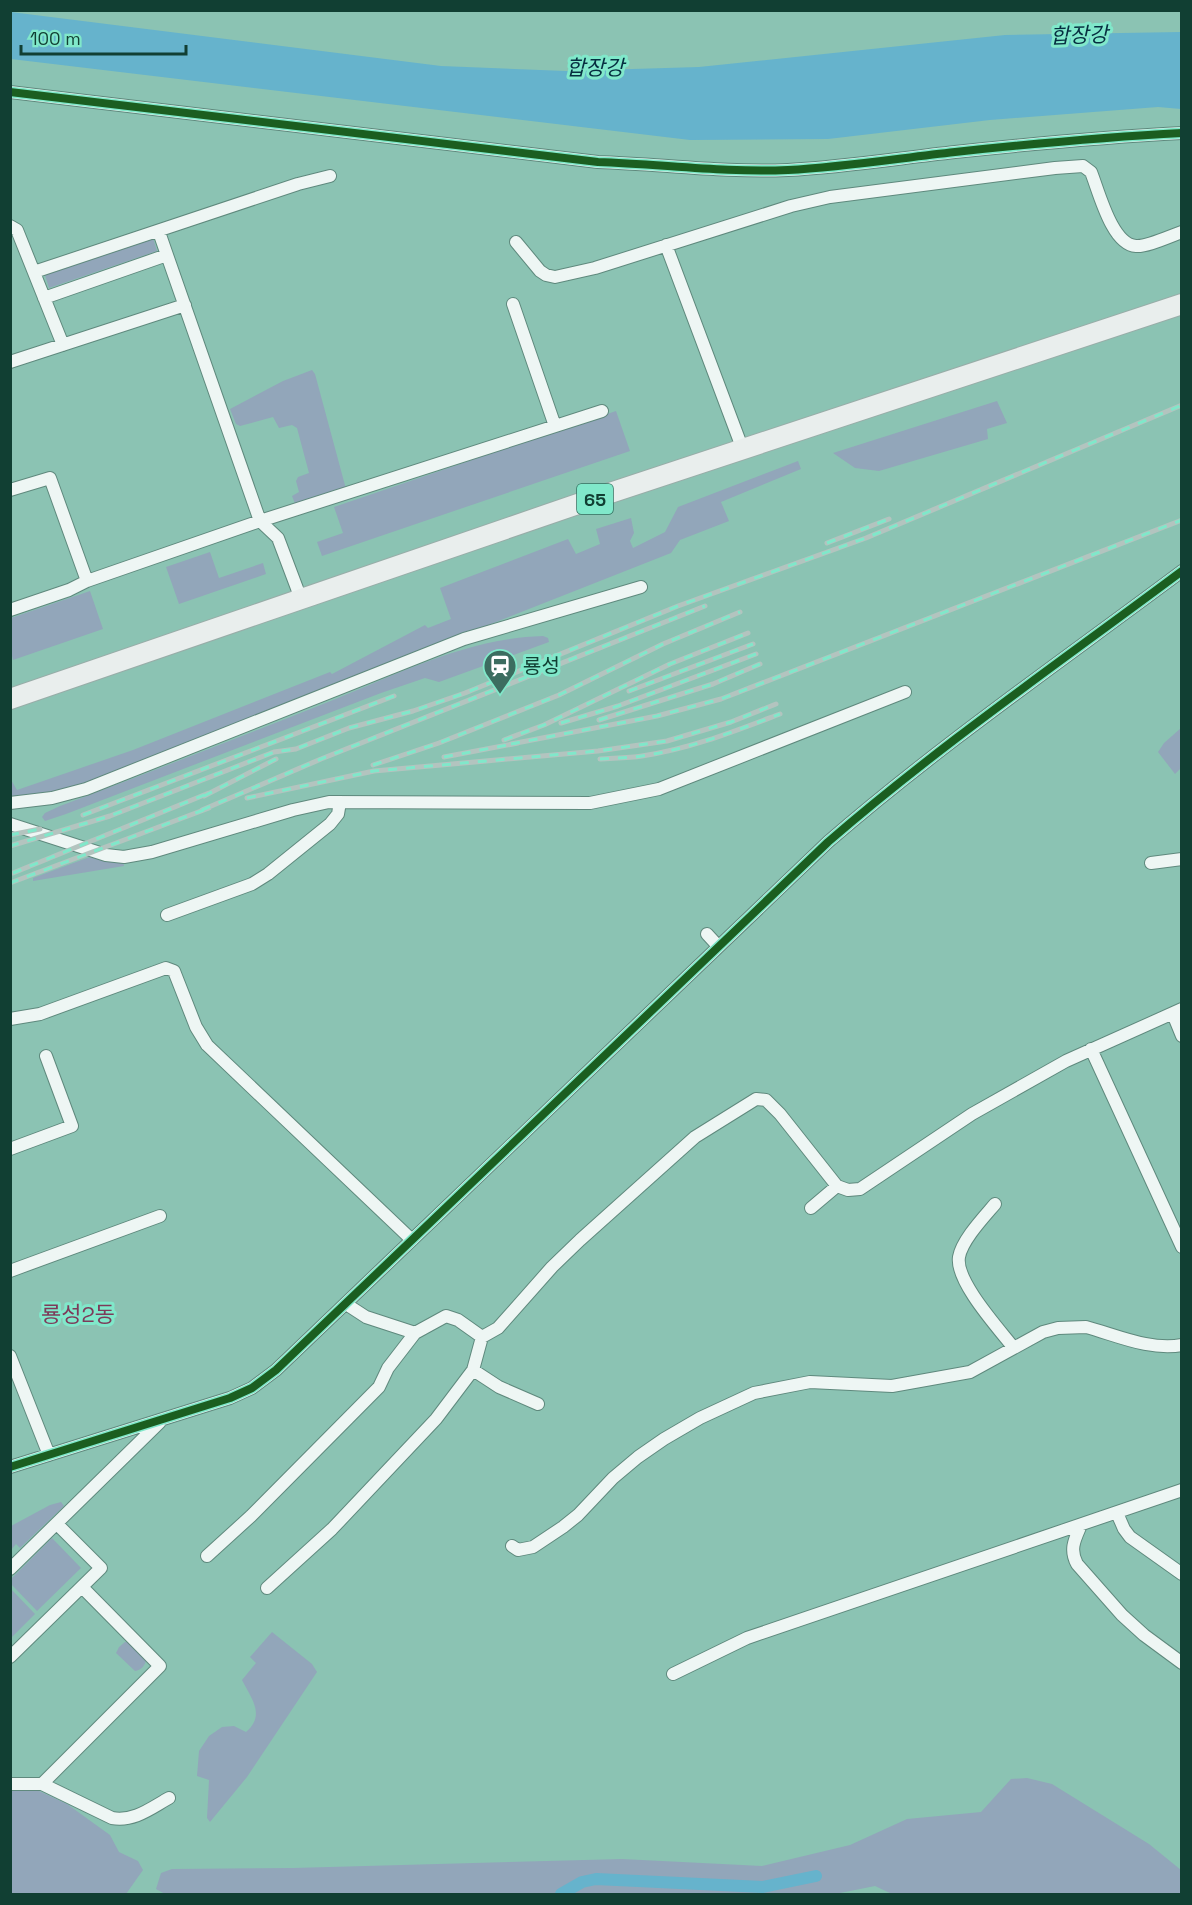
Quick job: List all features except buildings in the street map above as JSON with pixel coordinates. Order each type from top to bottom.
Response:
[{"type":"main road","name":"65","points":[[10,699],[301,599],[1182,304]]},
{"type":"street","points":[[10,92],[598,162],[662,164],[704,169],[785,170],[832,167],[955,152],[1182,133]]},
{"type":"street","points":[[516,242],[540,271],[555,277],[595,268],[791,206],[830,198],[1083,166],[1091,172],[1114,232],[1126,243],[1138,247],[1182,232]]},
{"type":"street","points":[[34,272],[287,188],[330,176]]},
{"type":"street","points":[[10,226],[17,230],[63,345]]},
{"type":"street","points":[[159,232],[260,521],[278,538],[301,599]]},
{"type":"street","points":[[666,245],[744,450]]},
{"type":"street","points":[[44,298],[167,255]]},
{"type":"street","points":[[513,304],[555,426]]},
{"type":"street","points":[[10,362],[185,305]]},
{"type":"street","points":[[10,610],[260,521],[602,411]]},
{"type":"street","points":[[10,490],[50,477],[87,581]]},
{"type":"street","points":[[10,1467],[230,1398],[252,1388],[276,1370],[791,876],[857,817],[1182,571]]},
{"type":"street","points":[[10,803],[52,798],[86,789],[464,639],[641,587]]},
{"type":"street","points":[[10,824],[106,855],[124,857],[152,852],[294,810],[329,802],[590,803],[659,789],[905,692]]},
{"type":"street","points":[[167,915],[252,884],[268,874],[330,824],[338,814],[340,802]]},
{"type":"street","points":[[1150,863],[1182,859]]},
{"type":"street","points":[[707,934],[718,946]]},
{"type":"street","points":[[10,1019],[40,1014],[166,968],[174,971],[196,1027],[207,1045],[412,1240]]},
{"type":"street","points":[[267,1588],[332,1529],[436,1419],[472,1370],[482,1337],[498,1328],[552,1267],[695,1137],[756,1099],[766,1100],[780,1114],[837,1186],[848,1190],[860,1189],[972,1114],[1065,1061],[1177,1011],[1182,1036]]},
{"type":"street","points":[[1091,1049],[1182,1247]]},
{"type":"street","points":[[10,1149],[72,1125],[46,1056]]},
{"type":"street","points":[[811,1208],[837,1186]]},
{"type":"street","points":[[995,1204],[964,1245],[959,1257],[960,1268],[973,1296],[1013,1347]]},
{"type":"street","points":[[10,1271],[160,1216]]},
{"type":"street","points":[[346,1304],[366,1317],[415,1333]]},
{"type":"street","points":[[207,1556],[251,1516],[379,1387],[388,1368],[415,1333],[446,1316],[458,1320],[482,1337]]},
{"type":"street","points":[[512,1546],[518,1550],[532,1546],[578,1515],[613,1478],[638,1457],[700,1418],[754,1393],[810,1382],[892,1386],[970,1372],[1042,1332],[1074,1326],[1086,1327],[1155,1346],[1170,1347],[1182,1344]]},
{"type":"street","points":[[10,1356],[49,1455]]},
{"type":"street","points":[[472,1370],[499,1387],[538,1404]]},
{"type":"street","points":[[10,1569],[160,1421]]},
{"type":"street","points":[[674,1674],[747,1638],[1182,1490]]},
{"type":"street","points":[[1117,1513],[1130,1537],[1182,1574]]},
{"type":"street","points":[[10,1657],[101,1568],[57,1524]]},
{"type":"street","points":[[1081,1525],[1072,1548],[1077,1564],[1122,1615],[1144,1635],[1182,1663]]},
{"type":"street","points":[[42,1784],[160,1666],[82,1587]]},
{"type":"street","points":[[10,1784],[42,1784],[112,1818],[123,1820],[136,1816],[169,1798]]},
{"type":"shaded area","points":[[153,238],[157,251],[49,288],[45,275]]},
{"type":"shaded area","points":[[312,370],[346,489],[296,506],[292,496],[299,492],[296,481],[298,477],[309,473],[297,428],[292,425],[279,428],[273,417],[240,426],[236,424],[230,409],[283,381]]},
{"type":"shaded area","points":[[997,401],[1007,423],[987,429],[988,439],[879,471],[855,468],[833,453]]},
{"type":"shaded area","points":[[616,411],[630,451],[322,556],[317,542],[343,533],[334,507]]},
{"type":"shaded area","points":[[798,461],[801,469],[721,502],[729,521],[680,540],[671,553],[64,792],[11,800],[10,778],[17,790],[133,750],[330,672],[332,674],[425,625],[428,628],[451,619],[440,588],[568,539],[576,554],[600,544],[596,529],[631,518],[634,533],[630,541],[633,548],[665,532],[678,507]]},
{"type":"shaded area","points":[[210,552],[219,578],[263,563],[266,574],[179,604],[166,567]]},
{"type":"shaded area","points":[[90,591],[103,629],[13,660],[11,618]]},
{"type":"shaded area","points":[[543,636],[548,638],[549,642],[439,682],[425,678],[381,693],[66,814],[45,821],[42,817],[45,813],[60,806],[431,660],[514,638]]},
{"type":"shaded area","points":[[1181,728],[1181,768],[1175,774],[1158,752],[1164,743]]},
{"type":"shaded area","points":[[95,855],[123,861],[124,866],[33,881],[33,878]]},
{"type":"shaded area","points":[[61,1502],[64,1506],[20,1548],[16,1544],[11,1550],[11,1526],[50,1505]]},
{"type":"shaded area","points":[[52,1538],[81,1568],[37,1611],[11,1584],[11,1579]]},
{"type":"shaded area","points":[[11,1589],[35,1614],[11,1638]]},
{"type":"shaded area","points":[[272,1632],[312,1664],[317,1672],[247,1777],[210,1822],[207,1818],[209,1780],[197,1776],[199,1751],[209,1736],[222,1727],[234,1726],[246,1732],[252,1726],[256,1713],[255,1706],[242,1680],[256,1663],[250,1657]]},
{"type":"shaded area","points":[[125,1642],[128,1642],[146,1660],[144,1666],[139,1670],[135,1671],[116,1653]]},
{"type":"shaded area","points":[[1027,1778],[1052,1784],[1149,1844],[1181,1870],[1181,1894],[892,1894],[875,1886],[835,1894],[165,1894],[156,1889],[161,1873],[172,1869],[622,1859],[762,1866],[850,1845],[907,1819],[981,1812],[1011,1779]]},
{"type":"shaded area","points":[[11,1787],[39,1791],[67,1804],[110,1835],[119,1852],[138,1861],[143,1870],[126,1894],[11,1894]]},
{"type":"water","name":"합장강","points":[[11,12],[441,66],[566,71],[699,67],[1005,35],[1181,32],[1181,109],[1158,107],[990,120],[828,139],[690,140],[11,59]]},
{"type":"waterway","points":[[561,1894],[582,1882],[596,1879],[763,1887],[816,1876]]},
{"type":"railway","points":[[10,846],[110,816],[274,752],[296,749],[349,728],[413,711],[465,693],[678,606],[866,538],[1182,405]]},
{"type":"railway","points":[[827,543],[889,519]]},
{"type":"railway","points":[[511,744],[657,716],[721,699],[1182,520]]},
{"type":"railway","points":[[202,810],[321,759],[705,606]]},
{"type":"railway","points":[[373,765],[439,743],[559,695],[663,644],[740,612]]},
{"type":"railway","points":[[504,740],[544,725],[670,664],[748,633]]},
{"type":"railway","points":[[629,691],[753,644]]},
{"type":"railway","points":[[561,723],[618,706],[756,654]]},
{"type":"railway","points":[[599,720],[713,684],[760,664]]},
{"type":"railway","points":[[83,815],[394,696]]},
{"type":"railway","points":[[247,798],[374,771],[598,751],[667,741],[731,722],[776,704]]},
{"type":"railway","points":[[600,759],[642,756],[677,749],[780,714]]},
{"type":"railway","points":[[444,757],[518,743]]},
{"type":"railway","points":[[204,796],[276,759]]},
{"type":"railway","points":[[13,873],[209,793]]},
{"type":"railway","points":[[10,883],[209,808]]},
{"type":"railway","points":[[10,835],[40,829]]},
{"type":"cycle path","points":[[10,92],[598,162],[764,171],[851,165],[1011,146],[1182,133]]},
{"type":"cycle path","points":[[10,1467],[230,1398],[252,1388],[276,1370],[828,842],[958,737],[1182,571]]},
{"type":"place","name":"룡성","points":[[500,695]]},
{"type":"district","name":"룡성2동","points":[[78,1314]]}]
